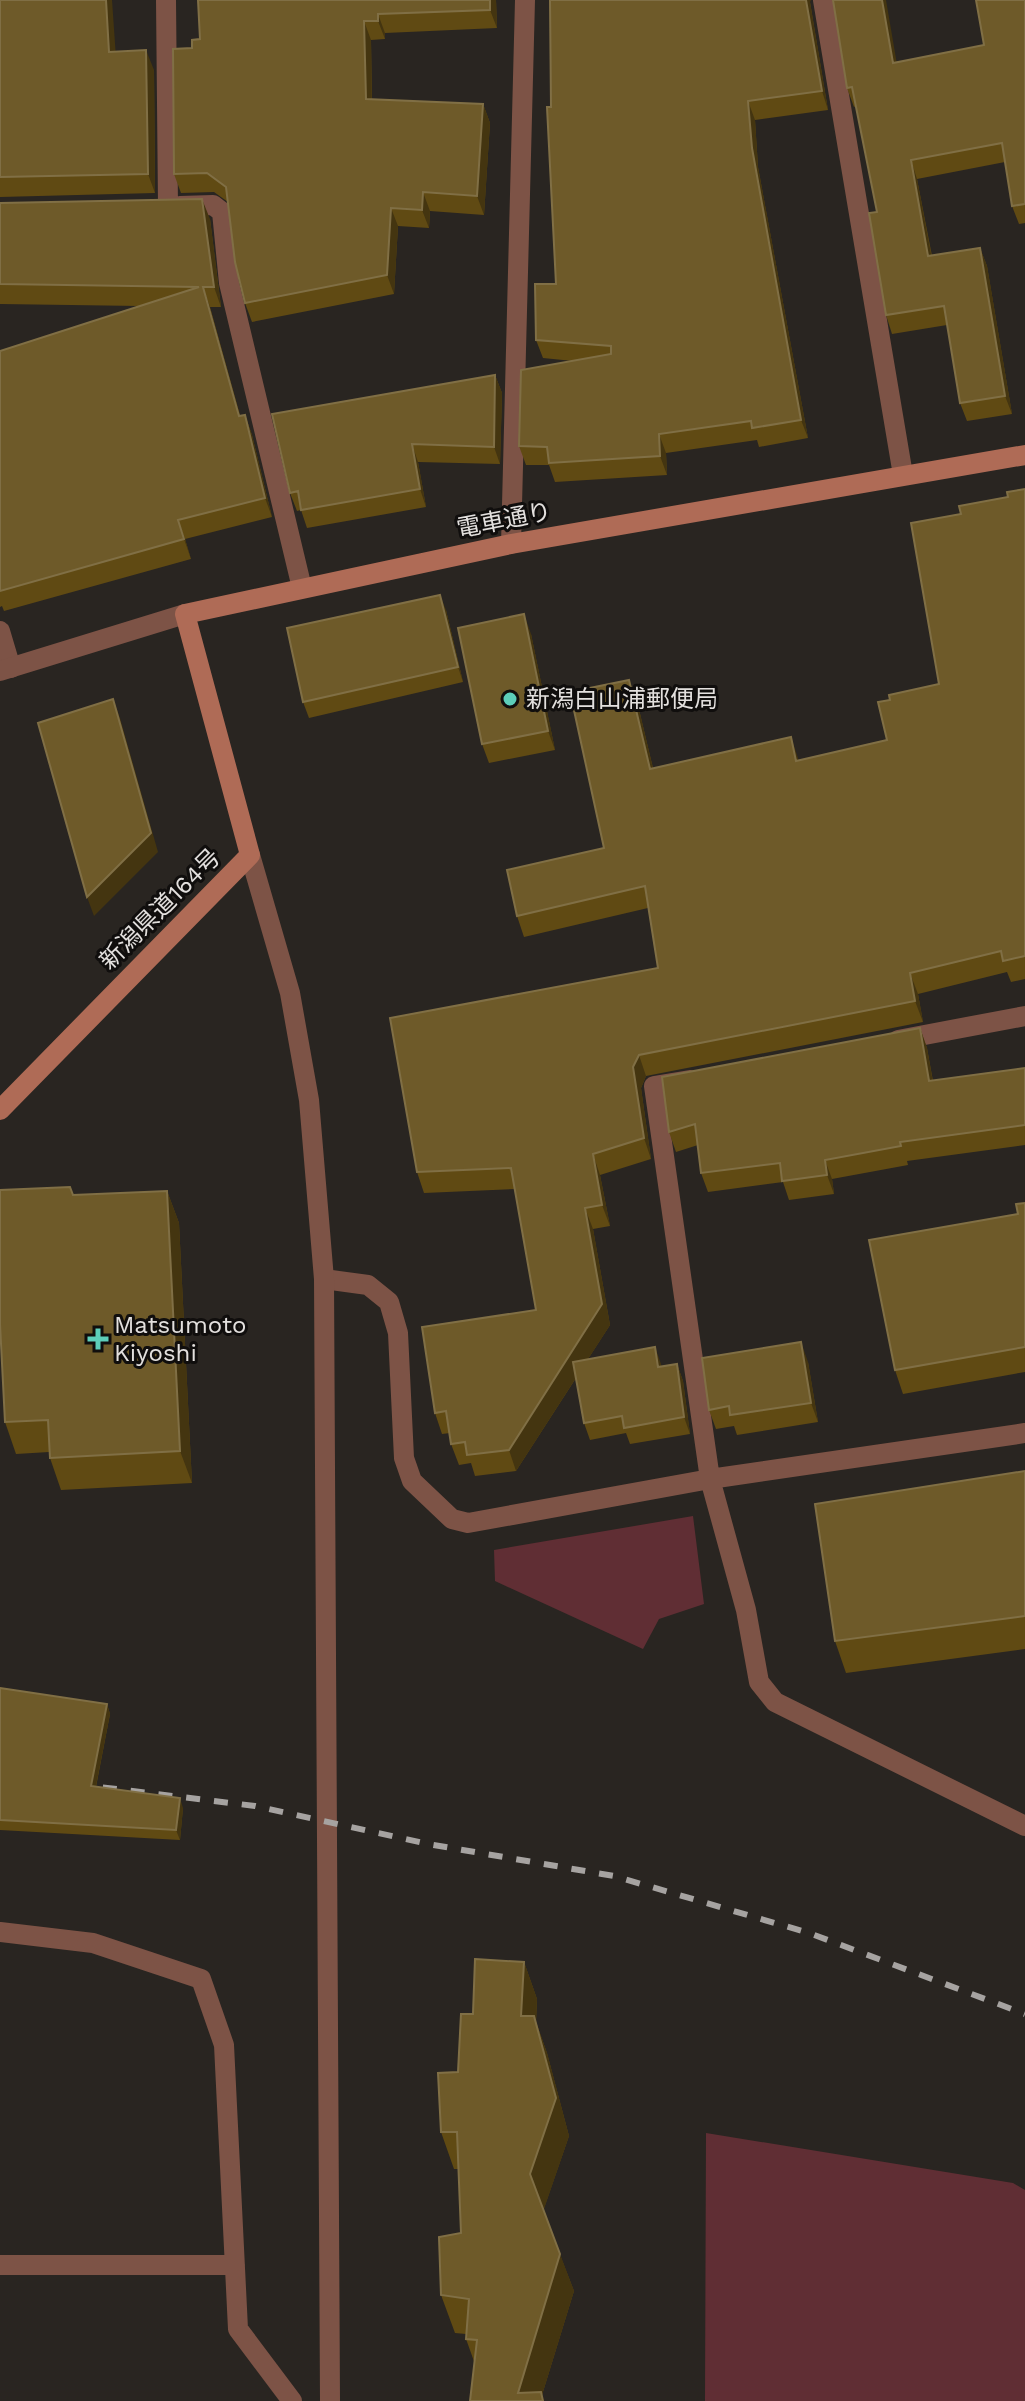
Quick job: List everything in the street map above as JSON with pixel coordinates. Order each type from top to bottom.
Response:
[{"type":"main road","name":"電車通り","points":[[185,614],[511,544],[1025,455]]},
{"type":"main road","name":"新潟県道164号","points":[[0,1110],[250,855],[185,614]]},
{"type":"street","points":[[166,0],[160,206],[213,205],[222,212],[229,283],[302,588]]},
{"type":"street","points":[[511,544],[525,0]]},
{"type":"street","points":[[823,0],[903,475]]},
{"type":"street","name":"電車通り","points":[[6,669],[185,614]]},
{"type":"street","points":[[0,631],[6,669]]},
{"type":"street","points":[[250,855],[290,993],[309,1100],[324,1279],[330,2401]]},
{"type":"street","points":[[871,1045],[1025,1016]]},
{"type":"street","points":[[716,1075],[654,1086],[710,1479],[746,1610],[759,1682],[775,1702],[1025,1826]]},
{"type":"street","points":[[324,1279],[368,1285],[389,1302],[398,1333],[404,1458],[412,1481],[452,1519],[468,1523],[710,1479],[1025,1433]]},
{"type":"street","points":[[0,1932],[93,1943],[201,1979],[224,2045],[238,2329],[292,2401]]},
{"type":"street","points":[[0,2265],[235,2265]]},
{"type":"shaded area","points":[[693,1516],[704,1604],[659,1619],[643,1649],[495,1581],[494,1550]]},
{"type":"shaded area","points":[[706,2133],[1013,2183],[1025,2190],[1025,2401],[705,2401]]},
{"type":"building","points":[[0,0],[106,0],[109,52],[146,50],[148,174],[0,177]]},
{"type":"building","points":[[198,0],[490,0],[490,10],[378,14],[378,21],[364,21],[366,99],[483,104],[477,196],[423,192],[422,210],[391,208],[387,275],[245,303],[235,262],[226,187],[207,173],[174,174],[173,49],[192,48],[192,40],[200,39]]},
{"type":"building","points":[[550,0],[806,0],[822,91],[748,101],[752,148],[801,420],[752,428],[751,421],[659,434],[660,456],[549,463],[547,447],[519,446],[521,370],[611,354],[611,346],[536,340],[535,284],[556,284],[547,107],[551,107]]},
{"type":"building","points":[[833,0],[882,0],[893,63],[984,45],[976,0],[1025,0],[1025,204],[1012,206],[1002,143],[911,160],[928,256],[980,248],[1005,396],[960,403],[944,306],[886,315],[869,213],[877,212],[852,87],[847,88]]},
{"type":"building","points":[[202,199],[214,287],[203,287],[239,416],[245,415],[265,498],[178,520],[184,539],[0,591],[0,351],[199,287],[0,284],[0,203]]},
{"type":"building","points":[[495,375],[494,447],[412,444],[420,489],[301,510],[298,491],[290,493],[272,414]]},
{"type":"building","points":[[1025,489],[1025,956],[1003,961],[1001,951],[910,973],[915,1001],[639,1055],[633,1067],[644,1138],[593,1154],[602,1205],[585,1208],[602,1304],[509,1450],[467,1455],[465,1442],[451,1444],[446,1411],[435,1413],[422,1327],[536,1310],[511,1168],[417,1172],[390,1018],[658,968],[645,886],[517,916],[507,870],[604,848],[570,692],[629,680],[650,769],[791,737],[796,761],[887,740],[878,702],[890,700],[889,695],[939,684],[911,523],[961,514],[959,506],[1008,497],[1007,492]]},
{"type":"building","points":[[440,595],[458,667],[303,702],[287,628]]},
{"type":"building","name":"新潟白山浦郵便局","points":[[524,614],[548,731],[482,744],[458,628]]},
{"type":"building","points":[[113,699],[151,833],[87,897],[38,723]]},
{"type":"building","points":[[920,1028],[929,1081],[1025,1068],[1025,1125],[900,1142],[901,1146],[825,1160],[827,1175],[782,1181],[780,1163],[701,1173],[695,1124],[669,1132],[662,1077]]},
{"type":"building","name":"Matsumoto Kiyoshi","points":[[70,1187],[73,1195],[167,1191],[180,1451],[50,1458],[48,1420],[5,1422],[0,1324],[0,1190]]},
{"type":"building","points":[[1025,1203],[1025,1347],[895,1370],[869,1240],[1018,1214],[1016,1204]]},
{"type":"building","points":[[801,1342],[811,1403],[730,1415],[729,1406],[709,1410],[702,1358]]},
{"type":"building","points":[[655,1347],[658,1367],[677,1364],[684,1417],[624,1428],[622,1416],[584,1423],[573,1362]]},
{"type":"building","points":[[1025,1471],[1025,1616],[835,1641],[815,1504]]},
{"type":"building","points":[[0,1688],[107,1704],[91,1786],[180,1798],[176,1830],[0,1820]]},
{"type":"building","points":[[475,1959],[524,1962],[521,2016],[534,2016],[556,2098],[530,2174],[560,2254],[518,2393],[541,2392],[543,2401],[470,2401],[477,2340],[466,2339],[469,2299],[441,2295],[439,2237],[461,2233],[457,2132],[441,2132],[438,2073],[458,2072],[461,2014],[473,2014]]},
{"type":"railway","points":[[75,1784],[255,1806],[428,1844],[614,1876],[809,1933],[1025,2014]]},
{"type":"place","name":"新潟白山浦郵便局","points":[[510,699]]},
{"type":"place","name":"Matsumoto Kiyoshi","points":[[98,1339]]}]
